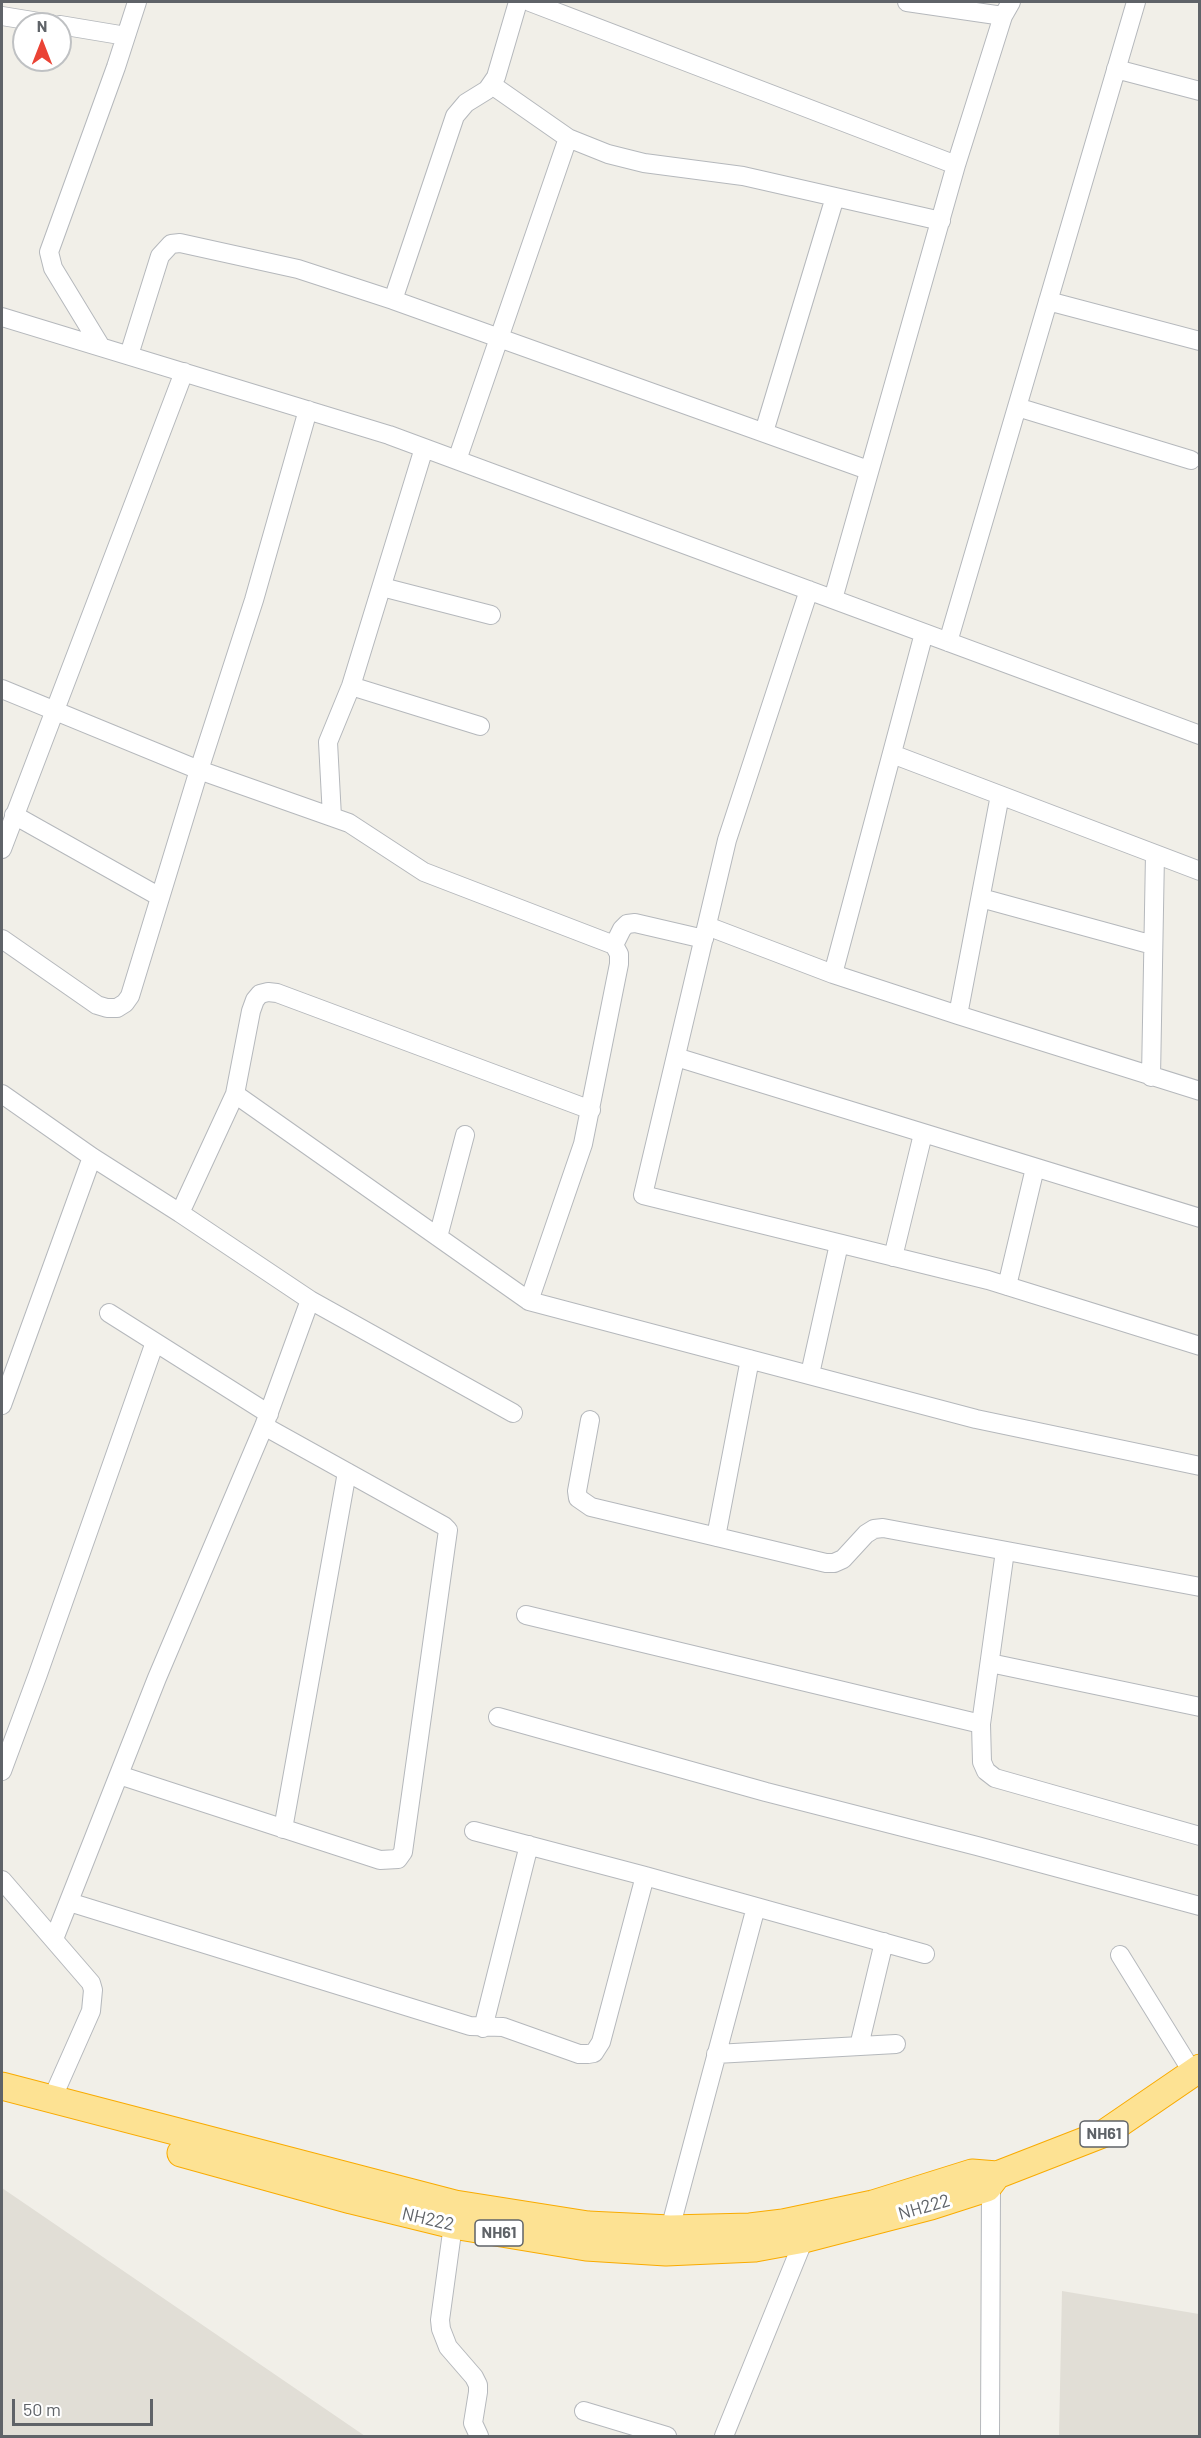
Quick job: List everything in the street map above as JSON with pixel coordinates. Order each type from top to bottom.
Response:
[{"type":"highway","name":"NH222","points":[[2,2102],[351,2200],[453,2225],[586,2247],[666,2252],[755,2248],[804,2239],[931,2206],[1105,2133],[1196,2071]]},
{"type":"highway","name":"NH222","points":[[2,2086],[455,2205],[588,2225],[670,2229],[750,2227],[783,2223],[873,2204],[972,2173],[994,2181]]},
{"type":"street","points":[[101,347],[53,268],[49,252],[137,2]]},
{"type":"street","points":[[393,300],[455,116],[459,109],[492,85],[519,2]]},
{"type":"street","points":[[531,2],[956,165]]},
{"type":"street","points":[[833,598],[956,165],[1007,9],[907,2]]},
{"type":"street","points":[[948,642],[1136,2]]},
{"type":"street","points":[[72,28],[126,36]]},
{"type":"street","points":[[1116,69],[1200,92]]},
{"type":"street","points":[[492,85],[568,138],[608,154],[644,163],[743,176],[941,221]]},
{"type":"street","points":[[457,460],[501,338],[568,138]]},
{"type":"street","points":[[764,432],[836,196]]},
{"type":"street","points":[[129,355],[160,256],[164,248],[180,243],[298,269],[393,300],[868,470]]},
{"type":"street","points":[[1048,301],[1200,341]]},
{"type":"street","points":[[2,317],[308,410],[424,448],[1200,735]]},
{"type":"street","points":[[2,849],[184,372]]},
{"type":"street","points":[[1017,407],[1191,460]]},
{"type":"street","points":[[2,939],[97,1005],[117,1008],[130,996],[254,600],[308,410]]},
{"type":"street","points":[[332,817],[328,742],[351,686],[424,448]]},
{"type":"street","points":[[382,587],[491,615]]},
{"type":"street","points":[[809,590],[727,840],[643,1195],[1007,1286],[1200,1346]]},
{"type":"street","points":[[833,974],[924,633]]},
{"type":"street","points":[[351,686],[480,726]]},
{"type":"street","points":[[2,689],[199,770],[332,817],[362,830],[423,872],[614,945],[619,954],[620,964],[584,1144],[529,1301]]},
{"type":"street","points":[[892,754],[1200,871]]},
{"type":"street","points":[[958,1016],[1000,795]]},
{"type":"street","points":[[14,815],[160,897]]},
{"type":"street","points":[[1151,1077],[1155,854]]},
{"type":"street","points":[[981,898],[1153,945]]},
{"type":"street","points":[[614,945],[622,928],[627,924],[635,923],[705,932],[958,1016],[1151,1077],[1200,1090]]},
{"type":"street","points":[[180,1213],[235,1094],[251,1011],[260,994],[277,993],[591,1110]]},
{"type":"street","points":[[676,1058],[1200,1218]]},
{"type":"street","points":[[2,1094],[92,1158],[180,1213],[310,1300],[513,1413]]},
{"type":"street","points":[[235,1094],[529,1301],[976,1419],[1200,1466]]},
{"type":"street","points":[[893,1257],[923,1134]]},
{"type":"street","points":[[438,1237],[465,1135]]},
{"type":"street","points":[[2,1404],[92,1158]]},
{"type":"street","points":[[1007,1286],[1035,1168]]},
{"type":"street","points":[[810,1374],[839,1244]]},
{"type":"street","points":[[54,1940],[157,1678],[267,1420],[310,1300]]},
{"type":"street","points":[[109,1313],[347,1472],[448,1530],[406,1843],[404,1852],[398,1859],[380,1860],[119,1774]]},
{"type":"street","points":[[2,1771],[155,1342]]},
{"type":"street","points":[[716,1536],[750,1359]]},
{"type":"street","points":[[590,1420],[577,1491],[578,1498],[584,1504],[834,1563],[843,1559],[874,1529],[883,1528],[1200,1587]]},
{"type":"street","points":[[283,1828],[347,1472]]},
{"type":"street","points":[[1005,1551],[981,1724],[982,1762],[986,1771],[995,1778],[1200,1836]]},
{"type":"street","points":[[526,1615],[981,1724]]},
{"type":"street","points":[[990,1663],[1200,1707]]},
{"type":"street","points":[[498,1717],[766,1792],[1200,1906]]},
{"type":"street","points":[[474,1831],[756,1906],[925,1954]]},
{"type":"street","points":[[483,2028],[529,1845]]},
{"type":"street","points":[[69,1902],[470,2026],[503,2027],[579,2054],[594,2053],[601,2042],[645,1876]]},
{"type":"street","points":[[2,1880],[91,1983],[94,2000],[91,2011],[52,2100]]},
{"type":"street","points":[[670,2229],[756,1906]]},
{"type":"street","points":[[859,2046],[884,1942]]},
{"type":"street","points":[[1120,1955],[1196,2071]]},
{"type":"street","points":[[716,2054],[896,2044]]},
{"type":"street","points":[[989,2435],[994,2181]]},
{"type":"street","points":[[453,2225],[440,2320],[441,2329],[448,2347],[474,2377],[477,2385],[473,2423],[479,2436]]},
{"type":"street","points":[[724,2436],[804,2239]]},
{"type":"street","points":[[584,2411],[667,2436]]},
{"type":"shaded area","points":[[2,2188],[365,2436],[2,2436]]},
{"type":"shaded area","points":[[1062,2291],[1199,2314],[1199,2436],[1059,2436]]}]
